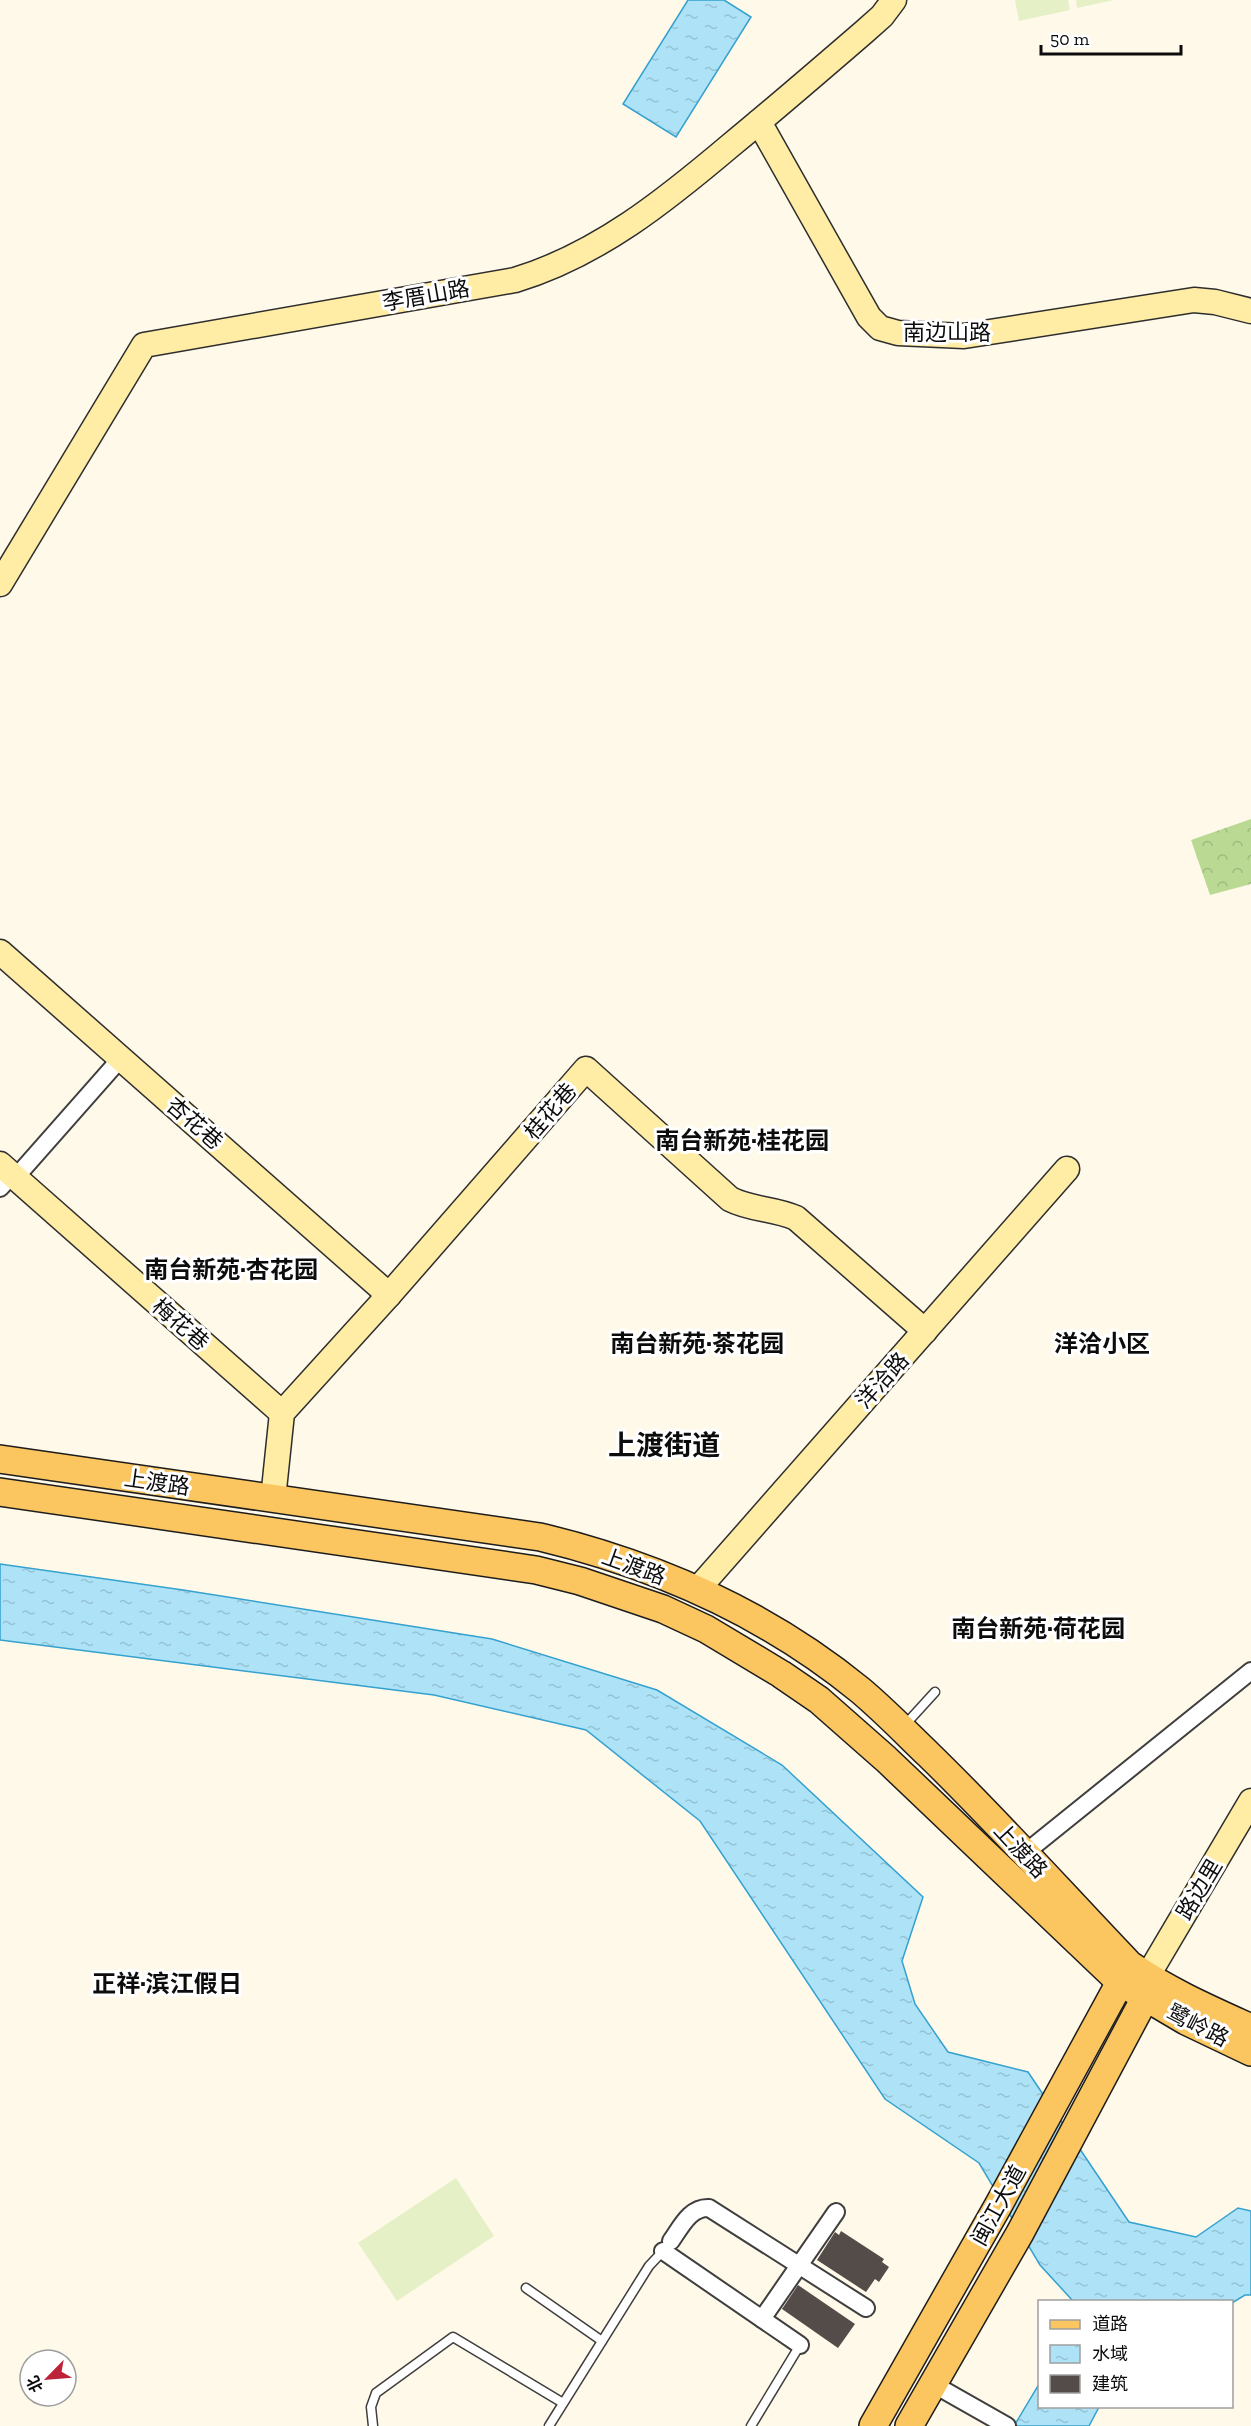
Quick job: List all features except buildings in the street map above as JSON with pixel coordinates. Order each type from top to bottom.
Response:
[{"type":"main road","name":"上渡路","points":[[0,1459],[540,1538],[584,1548],[627,1562],[698,1590],[785,1637],[861,1691],[980,1805],[1139,1980]]},
{"type":"main road","name":"上渡路","points":[[0,1492],[536,1570],[580,1581],[663,1609],[706,1629],[819,1700],[922,1793],[1139,1980]]},
{"type":"main road","name":"鹭岭路","points":[[1139,1980],[1251,2028]]},
{"type":"main road","name":"鹭岭路","points":[[1139,1980],[1186,2021],[1251,2052]]},
{"type":"main road","name":"闽江大道","points":[[873,2426],[1054,2103],[1139,1980]]},
{"type":"main road","name":"闽江大道","points":[[909,2426],[1020,2233],[1071,2134],[1139,1980]]},
{"type":"street","name":"李厝山路","points":[[0,584],[144,345],[515,280],[534,274],[584,251],[645,214],[675,192],[864,32],[882,16],[894,0]]},
{"type":"street","name":"南边山路","points":[[759,122],[869,317],[880,328],[898,333],[964,336],[1194,300],[1215,302],[1251,311]]},
{"type":"street","name":"杏花巷","points":[[0,951],[389,1295]]},
{"type":"street","points":[[7,1176],[121,1058]]},
{"type":"street","name":"桂花巷","points":[[282,1413],[389,1295],[586,1069],[730,1198],[748,1207],[778,1212],[796,1218],[926,1331]]},
{"type":"street","name":"洋洽路","points":[[698,1590],[1067,1169]]},
{"type":"street","name":"梅花巷","points":[[7,1176],[282,1413]]},
{"type":"street","points":[[273,1499],[282,1413]]},
{"type":"street","points":[[1025,1853],[1251,1671]]},
{"type":"street","name":"路边里","points":[[1139,1980],[1251,1801]]},
{"type":"street","points":[[800,2345],[762,2319],[667,2246],[693,2211],[709,2208],[866,2307]]},
{"type":"street","points":[[762,2319],[836,2212]]},
{"type":"street","points":[[933,2384],[1002,2423]]},
{"type":"lane","points":[[902,1729],[935,1692]]},
{"type":"lane","points":[[549,2426],[649,2266],[667,2246]]},
{"type":"lane","points":[[526,2288],[602,2341]]},
{"type":"lane","points":[[373,2426],[371,2407],[376,2393],[453,2337],[563,2403]]},
{"type":"lane","points":[[751,2426],[800,2345]]},
{"type":"green space","points":[[1015,0],[1068,0],[1070,10],[1019,21]]},
{"type":"green space","points":[[1076,0],[1114,0],[1077,8]]},
{"type":"green space","points":[[1251,819],[1251,884],[1210,895],[1191,840]]},
{"type":"green space","points":[[456,2178],[494,2236],[397,2301],[358,2243]]},
{"type":"water","points":[[688,0],[724,0],[751,17],[676,137],[623,104]]},
{"type":"water","points":[[0,1564],[183,1590],[492,1639],[657,1690],[782,1765],[923,1897],[902,1961],[915,2004],[948,2052],[1028,2072],[1129,2222],[1196,2237],[1238,2208],[1251,2211],[1251,2295],[1245,2295],[1233,2302],[1233,2300],[1072,2300],[1040,2265],[979,2163],[885,2099],[700,1821],[586,1730],[434,1695],[0,1640]]},
{"type":"water","points":[[1038,2386],[1038,2408],[1098,2408],[1089,2426],[1014,2426]]},
{"type":"district","name":"南台新苑·桂花园","points":[[742,1141]]},
{"type":"district","name":"南台新苑·杏花园","points":[[231,1270]]},
{"type":"district","name":"南台新苑·茶花园","points":[[697,1344]]},
{"type":"district","name":"洋洽小区","points":[[1102,1344]]},
{"type":"district","name":"上渡街道","points":[[664,1445]]},
{"type":"district","name":"南台新苑·荷花园","points":[[1038,1629]]},
{"type":"district","name":"正祥·滨江假日","points":[[167,1984]]}]
